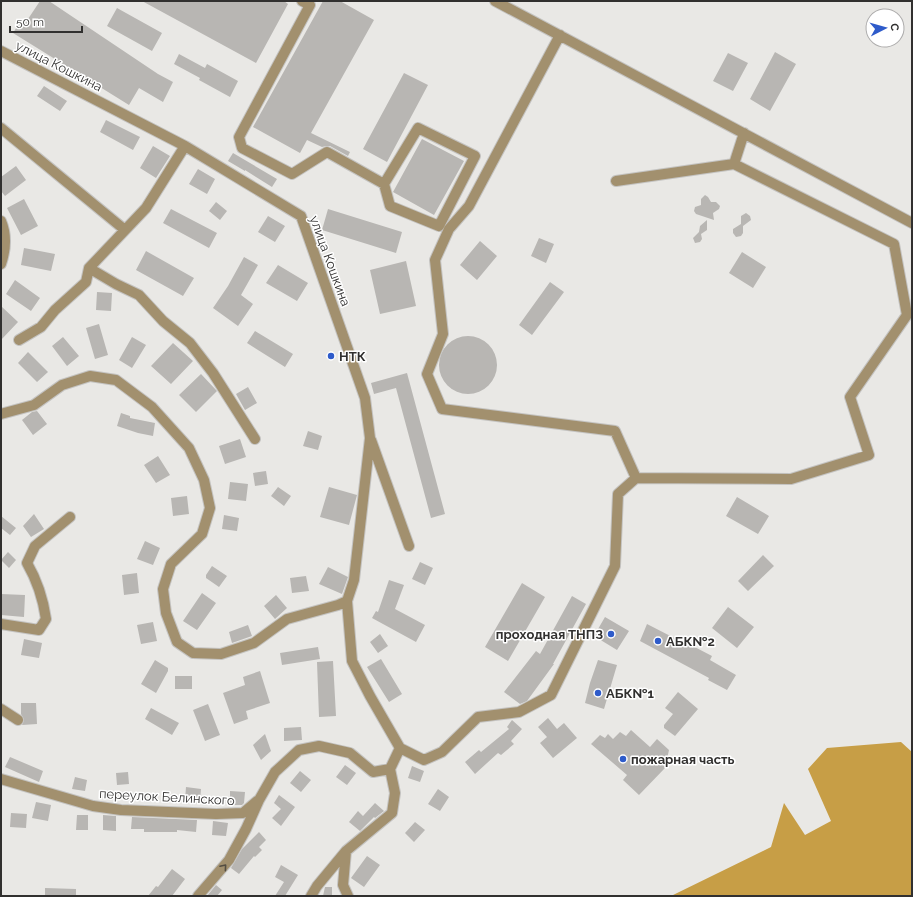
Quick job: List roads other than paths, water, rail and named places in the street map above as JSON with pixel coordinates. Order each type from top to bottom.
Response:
[{"type":"street","points":[[302,1],[310,5],[239,137],[242,148],[292,174],[327,152],[384,184],[390,206],[439,226],[475,156],[418,128],[384,184]]},
{"type":"street","points":[[495,1],[912,223]]},
{"type":"street","points":[[560,35],[469,206],[449,229],[435,260],[444,334],[427,374],[442,409],[614,430],[636,478]]},
{"type":"street","name":"улица Кошкина","points":[[1,51],[185,146],[301,216],[365,398],[370,438],[354,580],[348,601],[352,661],[400,748]]},
{"type":"street","points":[[1,128],[125,230]]},
{"type":"street","points":[[734,164],[744,133]]},
{"type":"street","points":[[19,340],[42,327],[54,310],[86,282],[89,268],[146,208],[185,146]]},
{"type":"street","points":[[311,896],[317,886],[346,851],[392,813],[395,793],[390,769],[400,748],[424,760],[442,752],[478,717],[519,712],[551,695],[615,566],[618,494],[636,478],[791,479],[869,455],[850,397],[907,315],[894,244],[734,164],[616,181]]},
{"type":"street","points":[[1,221],[5,230],[5,245],[1,264]]},
{"type":"street","points":[[89,268],[116,284],[139,295],[163,321],[190,343],[213,373],[255,439]]},
{"type":"street","points":[[1,414],[34,405],[62,385],[90,376],[116,380],[152,407],[189,448],[204,480],[210,508],[202,534],[171,564],[163,589],[166,613],[177,642],[193,653],[221,654],[254,643],[287,619],[348,601]]},
{"type":"street","points":[[370,438],[409,546]]},
{"type":"street","points":[[1,624],[38,630],[46,619],[44,602],[37,582],[27,563],[34,546],[70,517]]},
{"type":"street","points":[[1,710],[18,720]]},
{"type":"street","points":[[198,896],[229,860],[246,829],[259,800],[275,772],[298,750],[318,746],[350,753],[373,772],[390,769]]},
{"type":"street","name":"переулок Белинского","points":[[1,779],[93,806],[121,810],[216,814],[243,813],[259,800]]},
{"type":"street","points":[[346,851],[343,885],[348,896]]},
{"type":"place","name":"НТК","points":[[331,356]]},
{"type":"place","name":"проходная ТНПЗ","points":[[611,634]]},
{"type":"place","name":"АБК№2","points":[[658,641]]},
{"type":"place","name":"АБК№1","points":[[598,693]]},
{"type":"place","name":"пожарная часть","points":[[623,759]]}]
